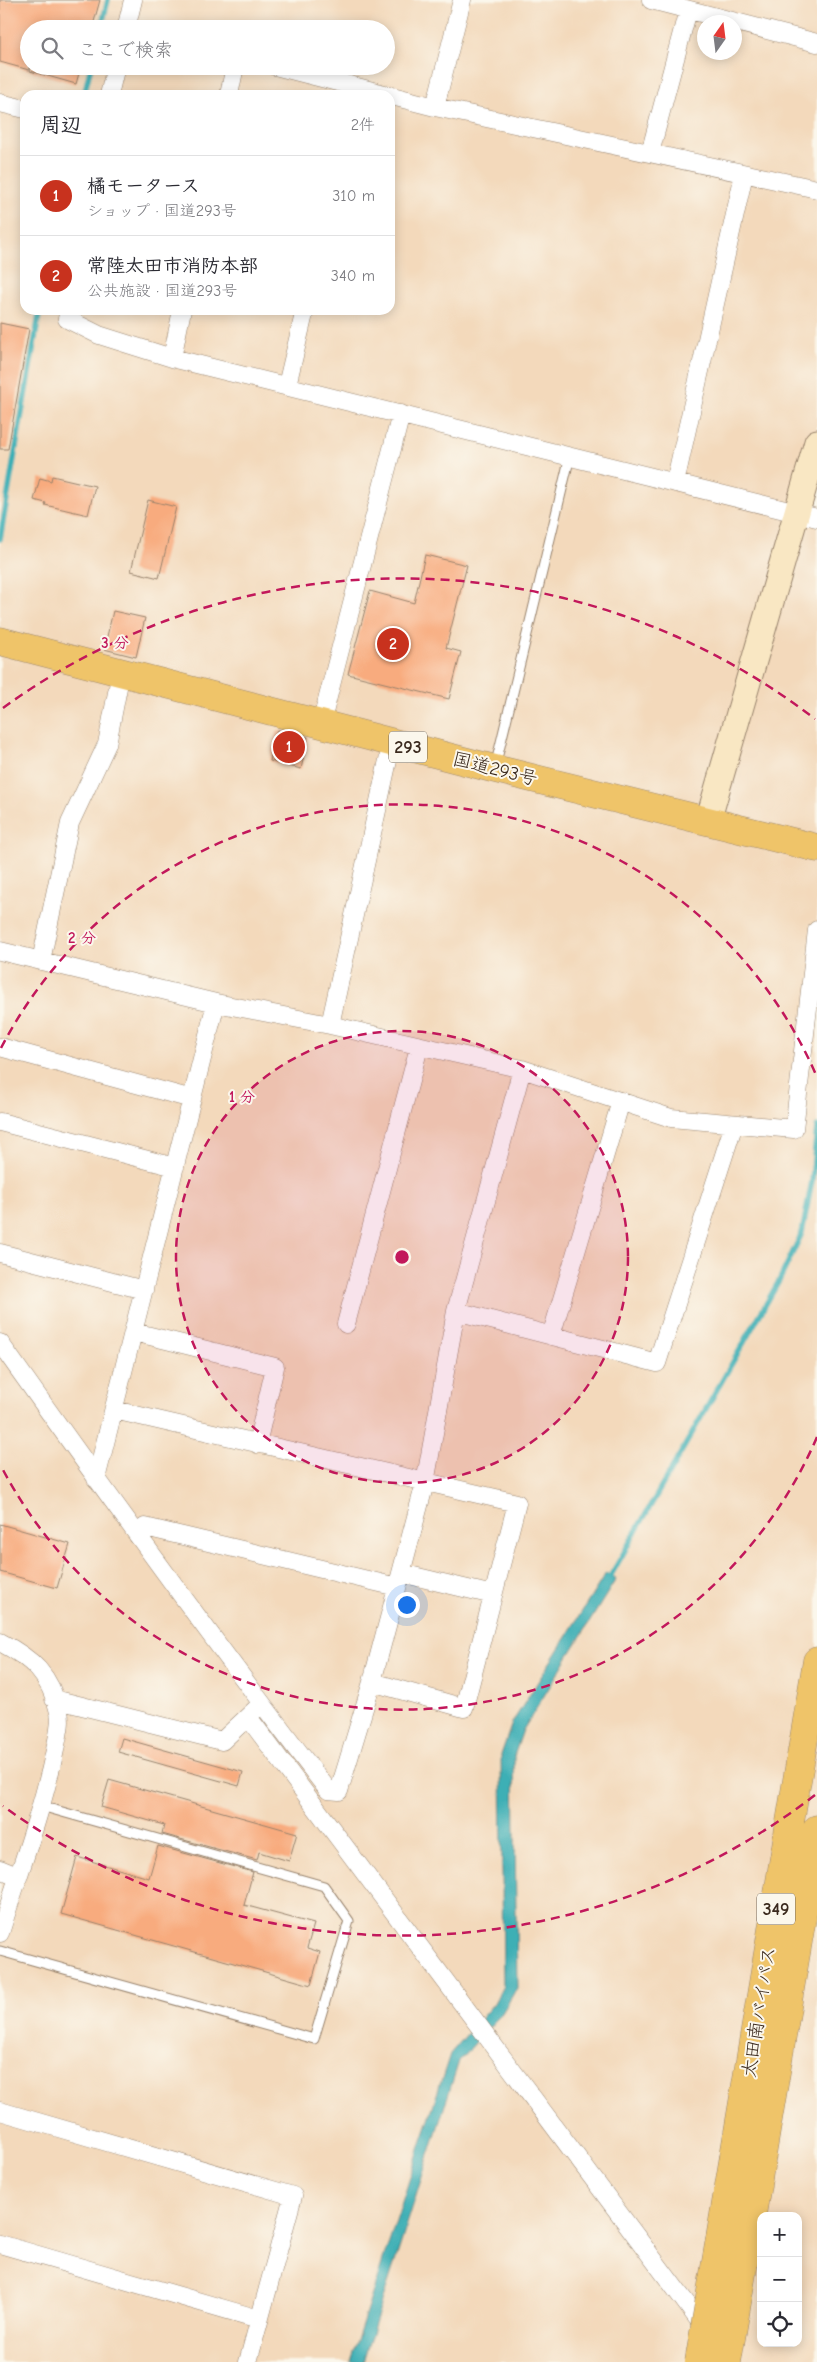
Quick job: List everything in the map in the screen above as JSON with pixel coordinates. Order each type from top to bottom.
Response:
[{"type":"highway","name":"国道293号","points":[[0,641],[495,769],[817,848]]},
{"type":"highway","name":"太田南バイパス","points":[[699,2362],[817,1661]]},
{"type":"highway","name":"太田南バイパス","points":[[728,2362],[817,1829]]},
{"type":"street","points":[[128,20],[133,0]]},
{"type":"street","points":[[435,107],[462,0]]},
{"type":"street","points":[[651,0],[817,43]]},
{"type":"street","points":[[650,153],[688,10]]},
{"type":"street","points":[[110,90],[114,75]]},
{"type":"street","points":[[230,90],[233,75]]},
{"type":"street","points":[[305,75],[355,90]]},
{"type":"street","points":[[395,99],[817,189]]},
{"type":"street","points":[[0,103],[20,108]]},
{"type":"street","points":[[674,482],[744,174]]},
{"type":"street","points":[[68,315],[68,319],[99,336],[172,358],[807,515]]},
{"type":"street","points":[[172,358],[181,315]]},
{"type":"street","points":[[287,385],[304,315]]},
{"type":"street","points":[[321,724],[401,414]]},
{"type":"street","points":[[708,821],[807,515],[817,442]]},
{"type":"street","points":[[41,961],[70,823],[107,744],[121,672]]},
{"type":"street","points":[[330,1025],[392,742]]},
{"type":"street","points":[[0,951],[216,1003],[330,1025],[419,1047],[522,1069],[671,1118],[794,1129],[817,930]]},
{"type":"street","points":[[96,1479],[216,1003]]},
{"type":"street","points":[[0,1047],[192,1099]]},
{"type":"street","points":[[346,1324],[419,1047]]},
{"type":"street","points":[[0,1343],[96,1479],[261,1704],[328,1790],[339,1791],[372,1682],[425,1483],[456,1311],[522,1069]]},
{"type":"street","points":[[551,1336],[621,1102]]},
{"type":"street","points":[[0,1122],[175,1167]]},
{"type":"street","points":[[456,1311],[657,1363],[734,1124]]},
{"type":"street","points":[[0,1253],[144,1290]]},
{"type":"street","points":[[134,1332],[276,1367],[257,1444]]},
{"type":"street","points":[[114,1410],[517,1503],[464,1708],[372,1682]]},
{"type":"street","points":[[138,1536],[145,1527],[399,1580],[493,1595]]},
{"type":"street","points":[[0,1642],[34,1662],[46,1680],[59,1714],[59,1728],[41,1806],[0,1932]]},
{"type":"street","points":[[54,1699],[222,1741],[261,1704]]},
{"type":"street","points":[[248,1717],[728,2362]]},
{"type":"street","points":[[0,1869],[17,1876]]},
{"type":"street","points":[[0,2112],[293,2196],[248,2362]]},
{"type":"street","points":[[0,2244],[260,2319]]},
{"type":"lane","points":[[495,769],[570,456]]},
{"type":"lane","points":[[0,1952],[314,2039],[349,1921],[324,1886],[41,1806]]},
{"type":"water","points":[[606,1573],[616,1579],[523,1730],[514,1756],[517,1988],[502,2013],[459,2061],[363,2362],[350,2362],[450,2054],[494,2003],[503,1986],[501,1755],[512,1723]]},
{"type":"building","points":[[0,0],[100,0],[94,20],[20,20],[20,68],[0,62]]},
{"type":"building","points":[[44,75],[78,75],[76,84]]},
{"type":"building","points":[[0,323],[29,329],[8,449],[0,449]]},
{"type":"building","points":[[52,476],[95,486],[88,515],[45,505],[46,503],[34,500],[40,478],[51,481]]},
{"type":"building","points":[[148,500],[176,507],[159,578],[131,571]]},
{"type":"building","points":[[425,555],[467,565],[446,648],[461,652],[449,699],[348,674],[370,591],[414,603]]},
{"type":"building","points":[[113,611],[145,618],[136,657],[104,649]]},
{"type":"building","points":[[277,730],[308,737],[301,769],[270,761]]},
{"type":"building","points":[[0,1524],[70,1544],[57,1588],[0,1572]]},
{"type":"building","points":[[122,1738],[243,1772],[239,1786],[118,1752]]},
{"type":"building","points":[[109,1780],[297,1833],[289,1861],[259,1852],[257,1860],[162,1834],[164,1825],[101,1807]]},
{"type":"building","points":[[158,1846],[253,1872],[244,1905],[314,1924],[307,1948],[320,1952],[311,1985],[61,1914],[77,1857],[149,1878]]},
{"type":"waterway","points":[[103,20],[108,0]]},
{"type":"waterway","points":[[85,90],[89,75]]},
{"type":"waterway","points":[[0,539],[39,315]]},
{"type":"waterway","points":[[607,1582],[779,1281],[802,1233],[812,1181],[817,1127]]},
{"type":"place","name":"常陸太田市消防本部","points":[[393,644]]},
{"type":"place","name":"橘モータース","points":[[289,747]]}]
